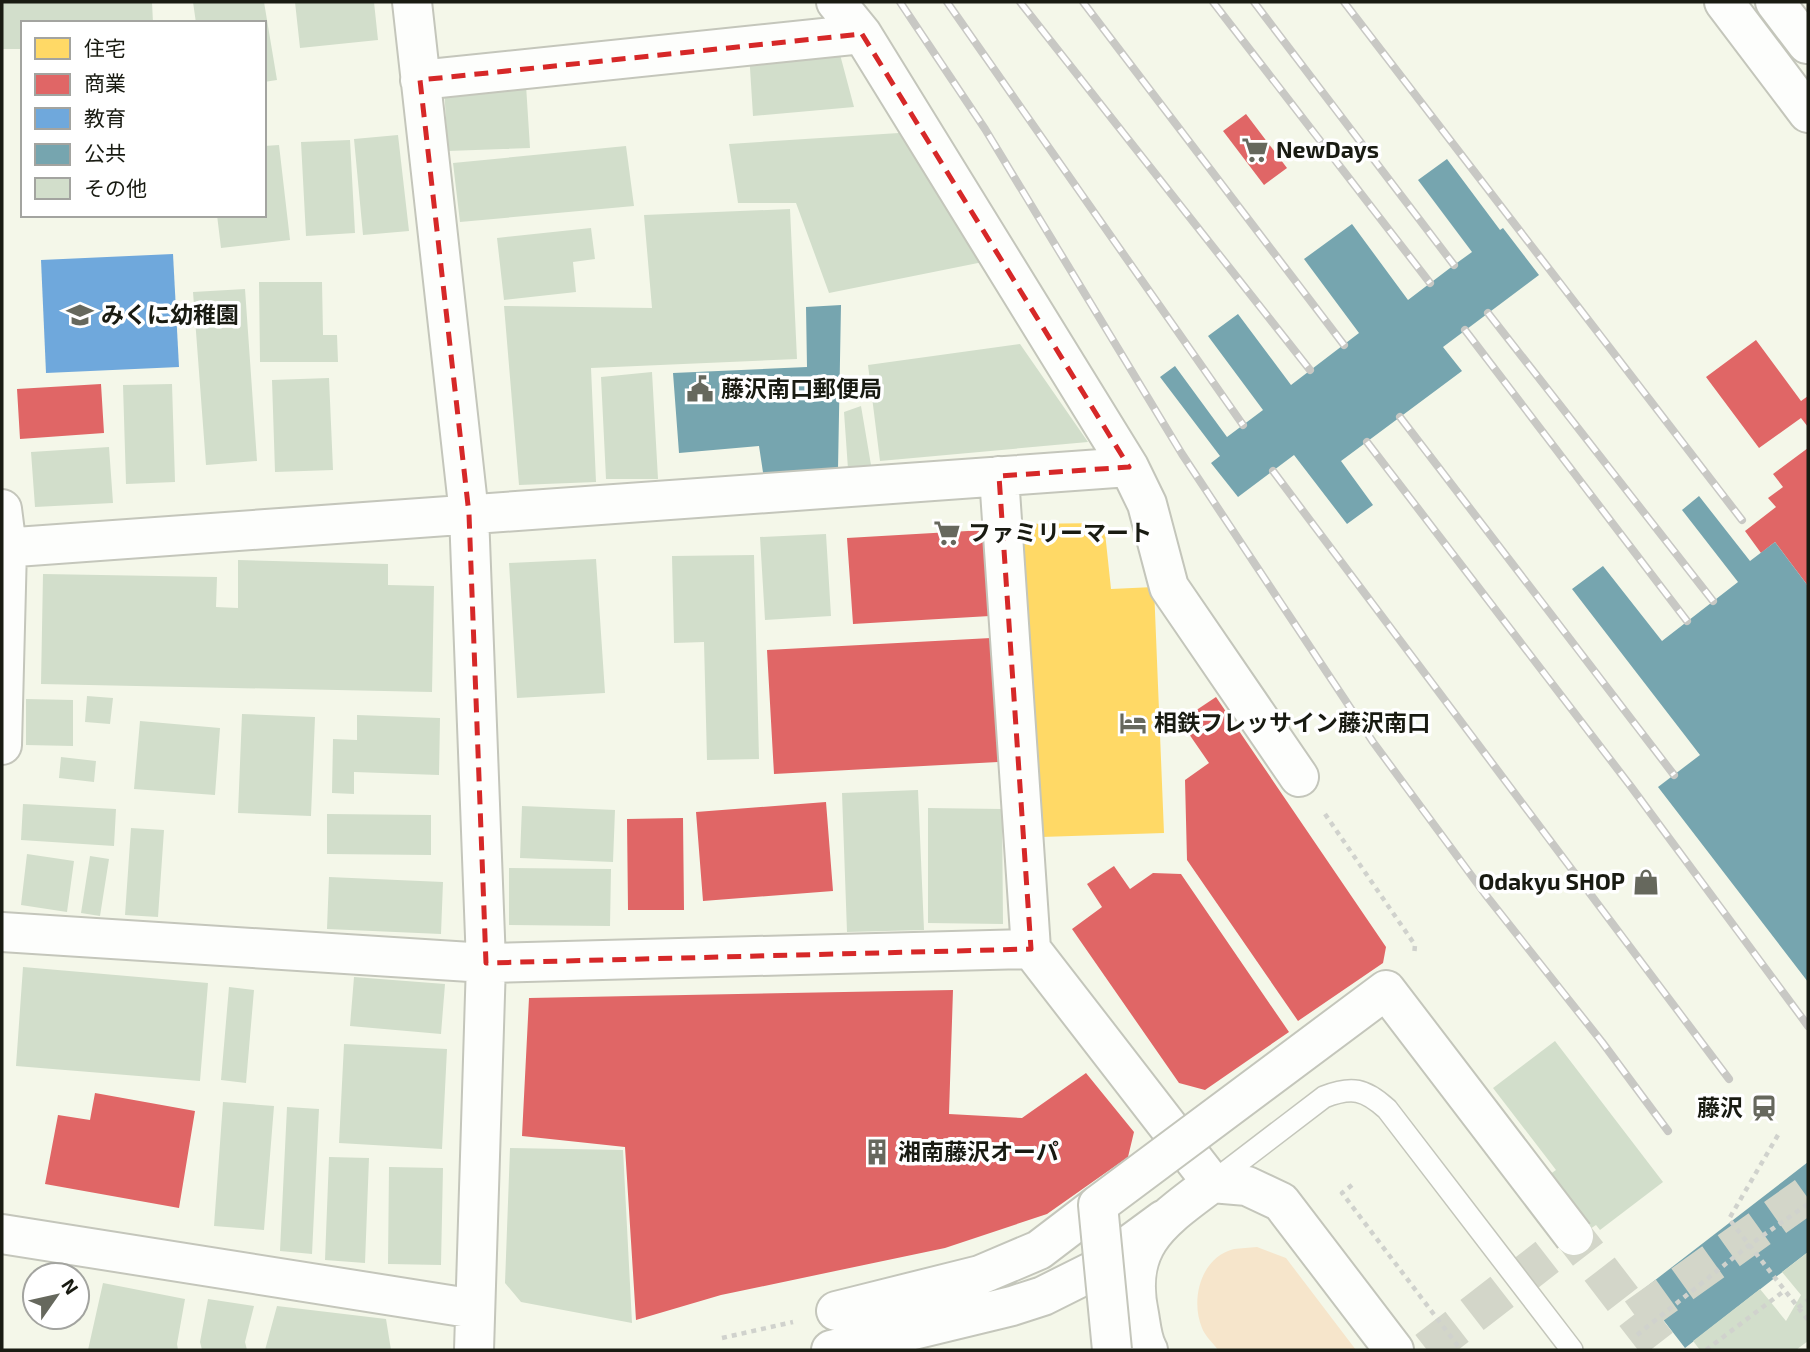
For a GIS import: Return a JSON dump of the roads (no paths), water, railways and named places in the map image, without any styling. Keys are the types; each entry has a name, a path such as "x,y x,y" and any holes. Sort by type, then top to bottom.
{"street":[{"path":"412,2 469,514 486,963 474,1350"},
{"path":"836,2 862,34 1129,467 1147,504 1169,587 1299,777"},
{"path":"1724,2 1808,113"},
{"path":"1775,2 1807,44"},
{"path":"420,80 862,34"},
{"path":"4,548 1129,467"},
{"path":"999,476 1031,949 1212,1183"},
{"path":"2,509 2,745"},
{"path":"2,932 486,963 1031,949"},
{"path":"836,1311 981,1275 1039,1250 1386,990 1574,1236"},
{"path":"831,1350 1043,1296 1095,1270 1212,1183 1247,1186 1281,1202 1394,1350"},
{"path":"1098,1205 1112,1350"},
{"path":"1148,1350 1137,1304 1136,1272 1143,1245 1163,1220"},
{"path":"2,1234 475,1309"}],"lane":[{"path":"1212,1183 1324,1097 1340,1090 1358,1090 1387,1109 1572,1350"}],"tunnel":[{"path":"1636,1317 1808,1194"},
{"path":"1427,1350 1574,1236 1662,1350"}],"railway":[{"path":"900,2 985,129 1182,454 1373,742 1485,894 1602,1042 1668,1131"},
{"path":"947,2 1243,425"},
{"path":"1020,2 1310,370"},
{"path":"1083,2 1344,345"},
{"path":"1213,2 1430,283"},
{"path":"1254,2 1454,265"},
{"path":"1344,2 1742,520"},
{"path":"1488,313 1713,601"},
{"path":"1465,330 1687,621"},
{"path":"1400,417 1674,775"},
{"path":"1367,442 1632,788 1808,1026"},
{"path":"1273,471 1729,1079"}],"place":[{"name":"NewDays","path":"1255,150"},
{"name":"みくに幼稚園","path":"80,315"},
{"name":"藤沢南口郵便局","path":"700,389"},
{"name":"ファミリーマート","path":"947,533"},
{"name":"相鉄フレッサイン藤沢南口","path":"1133,723"},
{"name":"Odakyu SHOP","path":"1646,882"},
{"name":"藤沢","path":"1764,1108"},
{"name":"湘南藤沢オーパ","path":"877,1152"}]}
